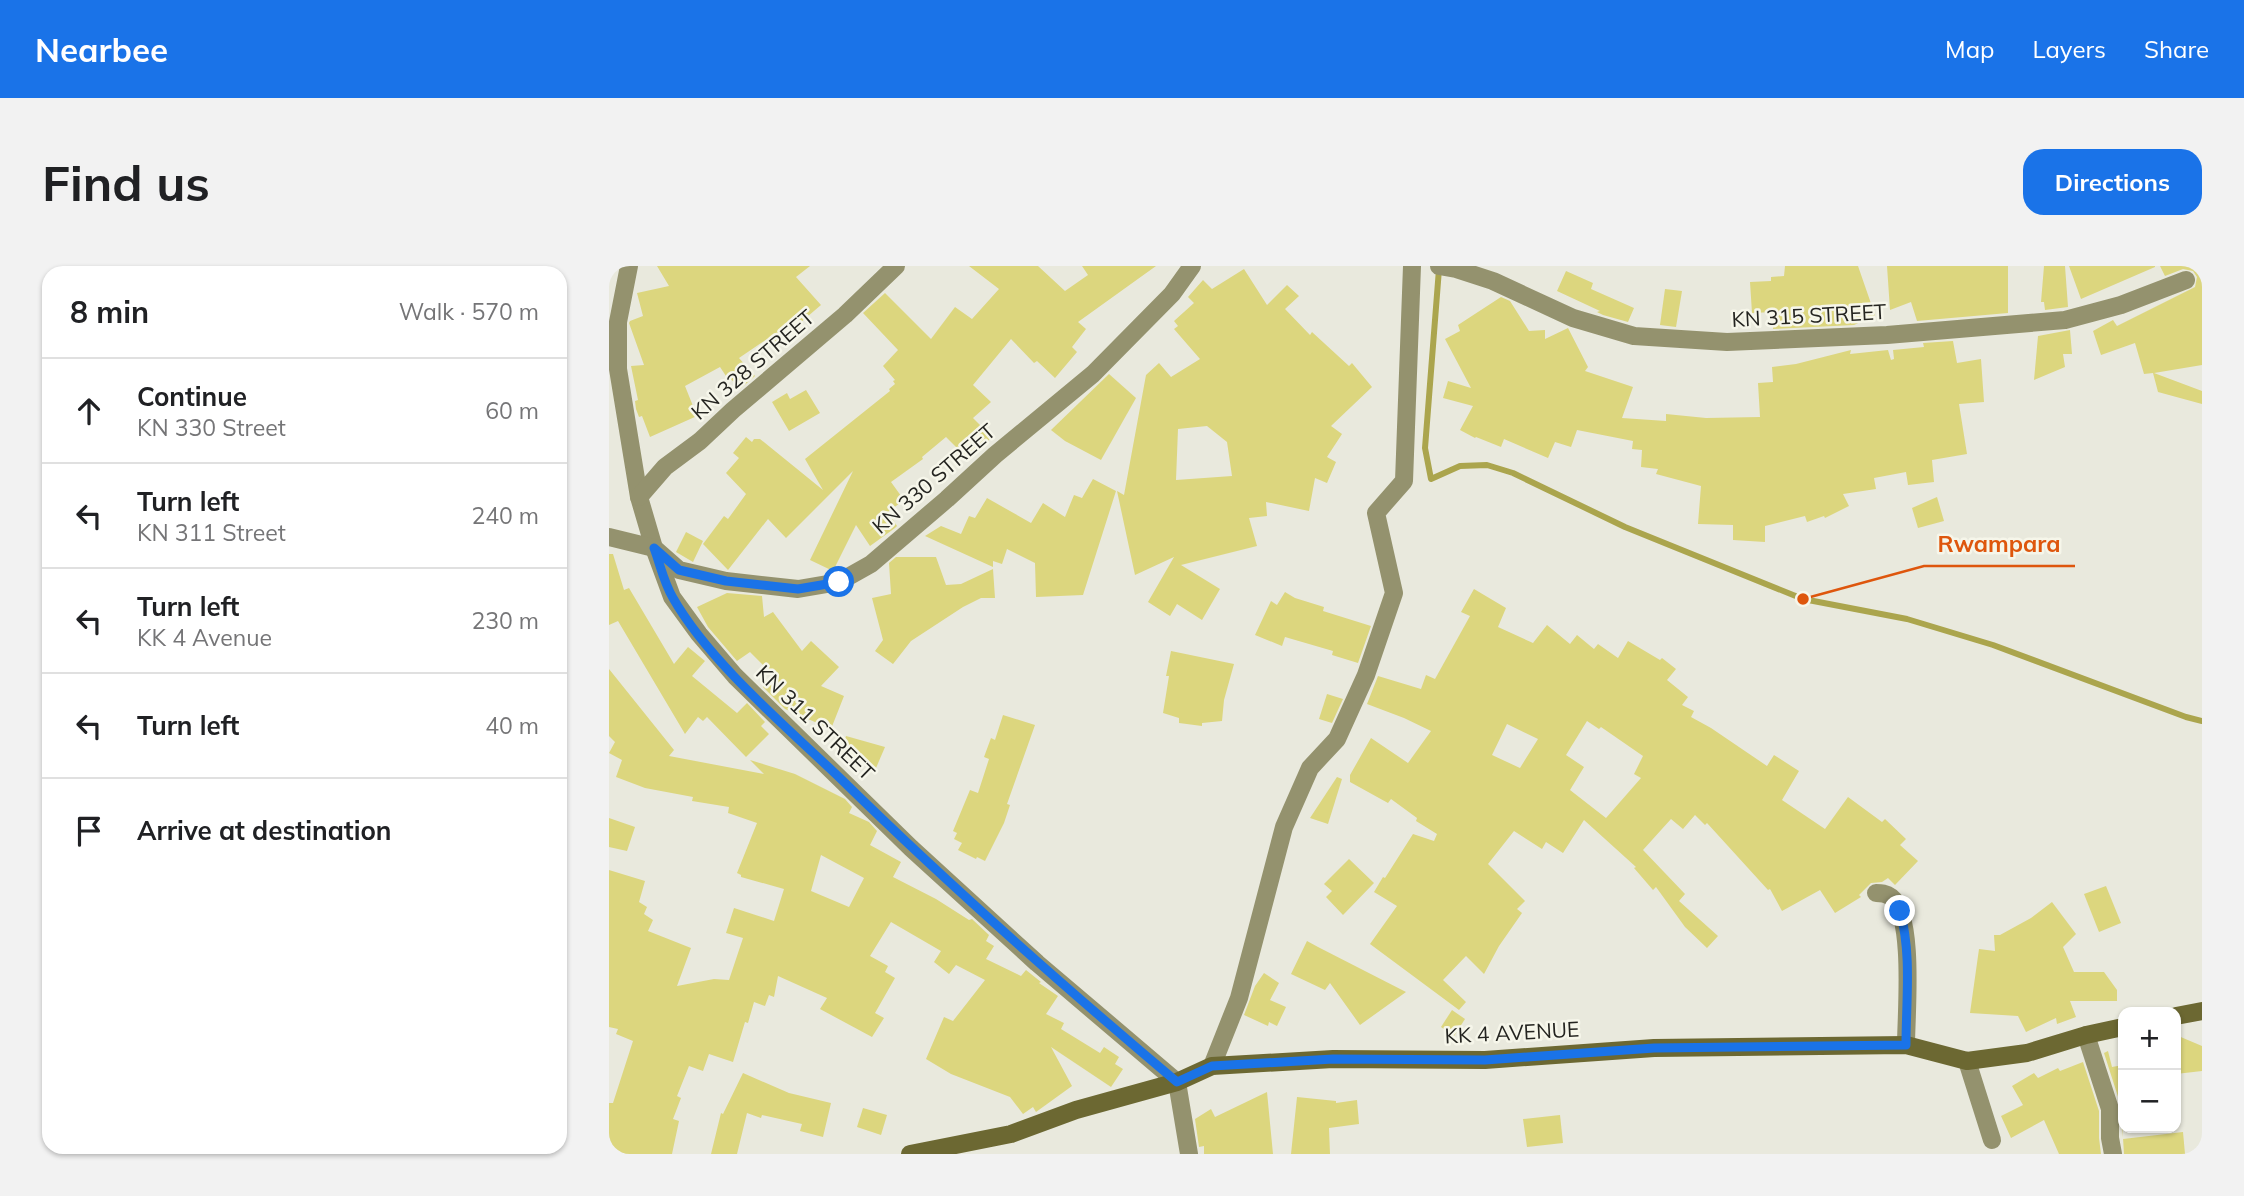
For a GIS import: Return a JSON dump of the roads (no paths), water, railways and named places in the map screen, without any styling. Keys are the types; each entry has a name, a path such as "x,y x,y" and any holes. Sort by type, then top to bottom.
{"main road":[{"path":"2181,1015 2202,1011"},
{"name":"KK 4 AVENUE","path":"910,1154 1011,1134 1076,1110 1177,1082 1212,1066 1333,1059 1485,1060 1654,1048 1906,1045 1967,1061 2027,1053 2118,1028"}],"street":[{"name":"KN 311 STREET","path":"629,266 618,322 618,369 639,496 672,597 735,676 930,866 1037,963 1177,1082"},
{"name":"KN 328 STREET","path":"639,496 665,467 700,441 845,315 895,266"},
{"name":"KN 330 STREET","path":"654,548 679,570 726,581 798,589 839,582 871,564 995,455 1093,374 1172,294 1192,266"},
{"path":"1212,1066 1239,998 1285,827 1310,768 1337,739 1366,675 1394,593 1376,513 1403,481 1412,266"},
{"name":"KN 315 STREET","path":"1439,266 1493,281 1573,318 1634,336 1727,342 1887,335 2065,320 2121,305 2186,280"},
{"path":"609,294 626,286"},
{"path":"609,537 654,548"},
{"path":"1876,893 1892,898 1900,911 1904,928 1907,956 1906,1045"},
{"path":"2086,1035 2110,1109 2113,1154"},
{"path":"1967,1061 1992,1140"},
{"path":"1177,1082 1189,1154"}],"waterway":[{"path":"1439,269 1425,448 1431,479 1460,466 1487,465 1513,473 1625,527 1803,599 1907,619 1993,645 2202,721"}],"place":[{"name":"Rwampara","path":"1803,599"}]}
